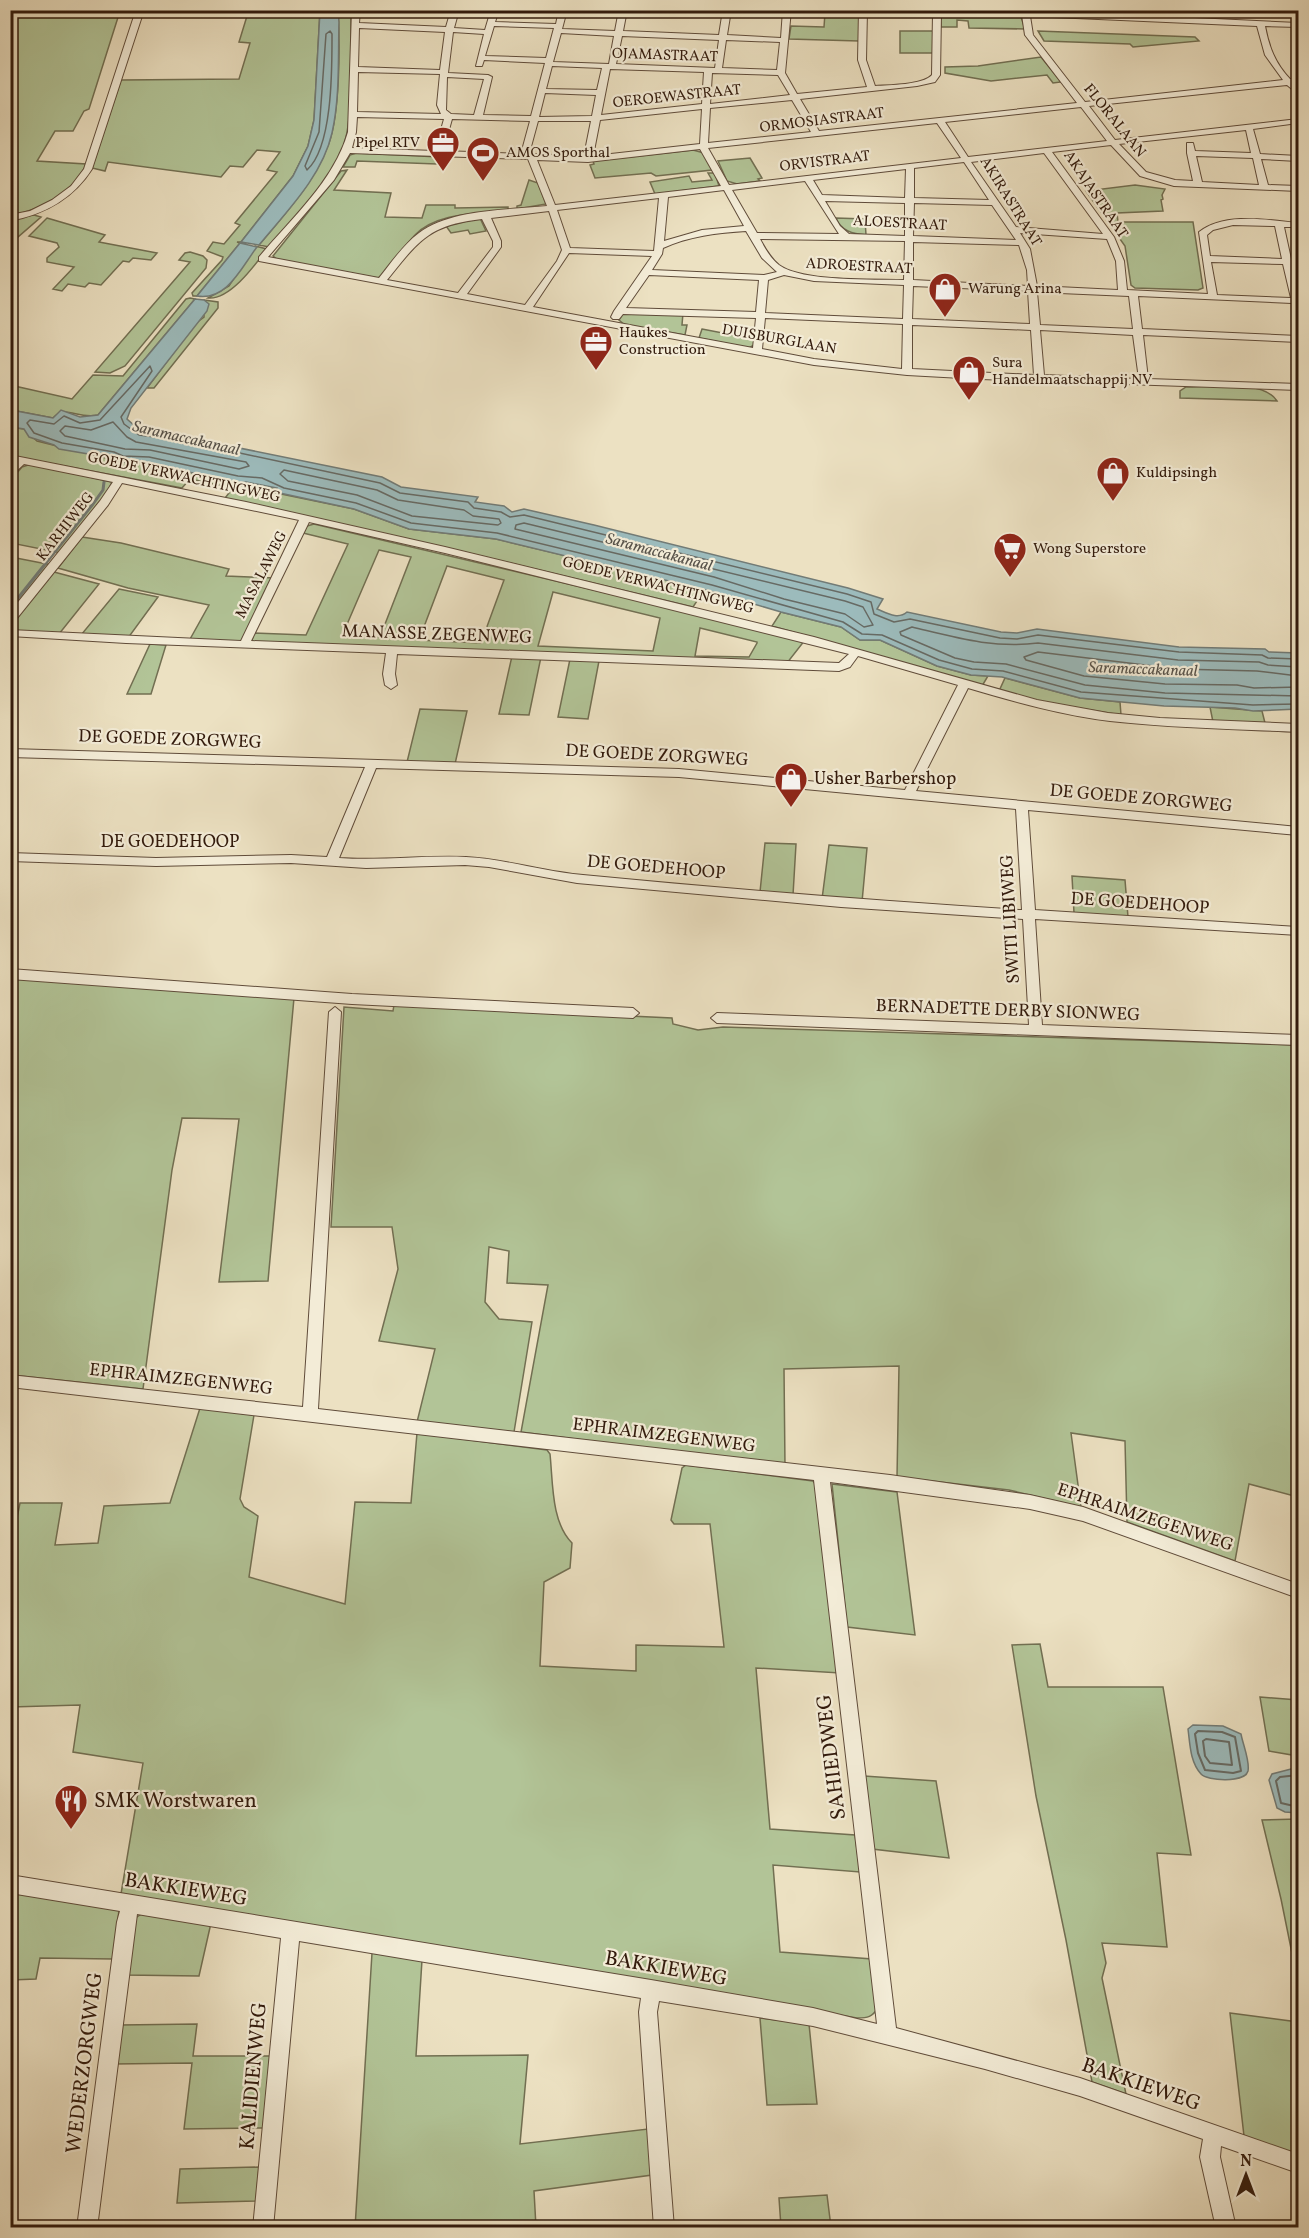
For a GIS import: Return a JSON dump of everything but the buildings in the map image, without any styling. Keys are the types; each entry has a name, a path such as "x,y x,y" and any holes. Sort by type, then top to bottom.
{"street":[{"path":"10,218 40,211 83,177 88,169 140,10"},
{"path":"347,150 352,114 356,10"},
{"path":"438,154 450,117 442,111 441,105 448,30 455,10"},
{"path":"475,75 495,10"},
{"path":"527,309 561,261 566,250 552,208 528,158 532,120 563,10"},
{"path":"588,159 623,10"},
{"path":"718,71 727,10"},
{"path":"787,10 781,73 817,135"},
{"path":"863,10 860,62 872,89"},
{"path":"917,10 1100,14 1181,21 1299,25"},
{"path":"1179,10 1181,21"},
{"name":"OEROEWASTRAAT","path":"352,114 532,120 596,119 918,84 935,78 937,11"},
{"name":"FLORALAAN","path":"1023,11 1029,35 1135,169 1143,174 1174,183 1299,189"},
{"path":"1261,24 1270,62 1299,92"},
{"path":"355,25 448,30 558,29 785,40"},
{"name":"OJAMASTRAAT","path":"481,58 609,67 781,73"},
{"path":"353,69 445,73 489,78 478,117"},
{"path":"704,148 708,71"},
{"name":"ORMOSIASTRAAT","path":"347,150 588,159 1299,81"},
{"path":"542,91 602,93"},
{"name":"AKIRASTRAAT","path":"940,121 1015,230 1030,260 1039,378"},
{"name":"ORVISTRAAT","path":"380,282 424,231 444,221 1299,121"},
{"path":"1249,127 1264,187"},
{"path":"1188,134 1198,184"},
{"name":"ADROESTRAAT","path":"704,148 768,262 782,273 808,278 1297,301"},
{"name":"DUISBURGLAAN","path":"347,150 330,178 262,259 814,362 907,372 1299,387"},
{"name":"AKAJASTRAAT","path":"1046,150 1110,237 1120,261 1128,293 1137,332 1144,382"},
{"path":"1191,153 1299,158"},
{"path":"907,372 910,166"},
{"name":"ALOESTRAAT","path":"807,178 837,227 847,237 1023,243"},
{"path":"612,325 619,311 648,272 658,250 664,194"},
{"path":"819,198 997,203"},
{"path":"460,297 497,247 497,241 485,215"},
{"path":"1213,296 1202,234 1210,227 1227,223 1299,225"},
{"path":"1279,224 1294,262 1299,311"},
{"path":"1015,230 1110,237"},
{"path":"566,250 658,250 674,239 691,234 750,232 847,237"},
{"path":"1207,259 1294,262"},
{"path":"648,272 765,278 782,273"},
{"path":"757,352 759,316 765,278"},
{"path":"619,311 1299,339"},
{"name":"GOEDE VERWACHTINGWEG","path":"10,458 305,519 635,595 856,652 1036,704 1107,717 1160,722 1299,728"},
{"path":"10,474 22,460"},
{"name":"KARHIWEG","path":"10,620 104,503 120,479"},
{"name":"MASALAWEG","path":"244,645 305,519"},
{"name":"MANASSE ZEGENWEG","path":"10,633 244,645 839,667 846,665 856,652"},
{"path":"390,685 388,674 392,650"},
{"path":"909,794 964,684"},
{"name":"DE GOEDE ZORGWEG","path":"10,753 679,773 1299,831"},
{"path":"331,863 372,764"},
{"name":"SWITI LIBIWEG","path":"1022,806 1036,1030"},
{"name":"DE GOEDEHOOP","path":"10,856 156,862 291,859 331,863 465,861 489,863 577,879 841,903 1299,931"},
{"path":"10,974 352,999 633,1013"},
{"path":"310,1414 336,1012"},
{"name":"BERNADETTE DERBY SIONWEG","path":"717,1018 1299,1040"},
{"name":"EPHRAIMZEGENWEG","path":"10,1381 821,1474 1030,1502 1083,1514 1299,1591"},
{"name":"SAHIEDWEG","path":"821,1474 887,2034"},
{"name":"BAKKIEWEG","path":"10,1884 813,2017 887,2034 1080,2087 1299,2163"},
{"name":"WEDERZORGWEG","path":"87,2228 126,1922 131,1905"},
{"name":"KALIDIENWEG","path":"263,2228 291,1929"},
{"path":"651,1989 648,2012 664,2228"},
{"path":"1213,2133 1210,2157 1226,2228"}],"green space":[{"path":"859,10 859,41 789,39 791,26 824,27 825,13 791,11"},
{"path":"10,11 120,11 89,109 84,111 73,131 55,131 37,161 86,164 85,167 79,177 54,199 10,216"},
{"path":"294,11 320,11 314,120 308,146 293,176 241,242 237,242 240,243 197,296 193,296 192,293 223,257 207,251 213,242 224,244 240,225 235,223 277,172 267,170 280,152 257,150 243,167 230,166 221,177 108,162 105,171 92,168 121,80 239,79 250,43 239,42 247,16 294,15"},
{"path":"338,11 351,11 351,99 343,148 321,186 269,247 259,245 308,184 329,143 337,97"},
{"path":"943,14 1017,16 1021,17 1025,29 969,28 968,21 957,20 957,27 941,27 940,16"},
{"path":"900,31 934,31 934,53 900,53"},
{"path":"1038,31 1195,37 1199,41 1133,47 1130,44 1044,41"},
{"path":"1041,57 1061,82 1053,83 1047,75 991,81 945,73 945,67 978,66"},
{"path":"693,150 704,153 712,170 656,176 651,173 595,178 590,165 594,164 593,161"},
{"path":"356,153 440,157 437,164 357,161 355,167 343,167 350,155"},
{"path":"750,158 762,178 758,179 760,181 737,184 727,181 718,161"},
{"path":"347,170 334,190 391,193 385,217 422,218 426,205 455,205 455,208 508,207 508,210 459,215 424,227 378,278 278,260 273,256 341,171"},
{"path":"708,173 715,173 719,186 655,194 650,182 689,176 692,182 712,180"},
{"path":"529,180 538,183 546,204 517,209 517,206 521,205"},
{"path":"1135,185 1165,189 1161,200 1163,211 1117,213 1118,222 1193,222 1203,288 1198,290 1135,288 1131,285 1125,246 1086,191"},
{"path":"34,215 41,217 11,243 11,219"},
{"path":"47,218 105,235 99,242 157,253 151,260 133,258 129,262 123,261 101,285 89,283 85,287 68,284 62,291 53,289 74,267 47,262 47,258 59,247 57,243 29,236"},
{"path":"480,218 486,231 470,234 468,230 451,233 446,226"},
{"path":"836,218 865,219 866,235 848,231"},
{"path":"255,246 267,249 249,272 233,288 216,297 208,298 229,286"},
{"path":"190,252 203,256 207,260 206,268 125,366 110,373 95,372 190,262 179,260 185,253"},
{"path":"186,299 195,299 98,415 84,416 62,412 53,418 11,410 10,385 72,399 93,375 123,376"},
{"path":"204,300 218,302 218,308 154,388 147,388 196,323 204,317"},
{"path":"683,313 682,325 687,325 685,335 625,325 619,320 623,314"},
{"path":"702,329 754,339 754,345 749,348 699,338"},
{"path":"1186,387 1249,387 1270,394 1277,401 1180,398 1180,391"},
{"path":"10,427 24,429 37,441 122,462 148,463 238,483 246,482 278,489 276,493 354,509 409,529 496,539 705,589 693,607 225,498 233,488 190,479 182,488 11,456"},
{"path":"31,464 112,482 107,493 61,553 11,543 11,480 22,467"},
{"path":"314,524 805,640 787,663 256,643 252,640 254,633 306,635 348,544 303,533 307,526","holes":["379,550 411,557 380,637 342,636","447,566 504,580 481,643 419,640","553,592 660,618 653,651 538,646","700,628 757,642 749,657 695,656"]},
{"path":"82,537 121,543 229,569 226,576 275,578 241,642 189,641 209,605 128,588 58,568"},
{"path":"11,557 52,565 11,616"},
{"path":"54,572 99,584 59,634 11,630 10,624"},
{"path":"119,589 158,597 128,638 81,635"},
{"path":"781,612 841,627 860,640 880,640 937,666 971,675 988,676 982,686 772,626"},
{"path":"150,644 166,645 151,694 127,694"},
{"path":"512,656 541,657 529,715 499,714"},
{"path":"570,659 599,661 588,719 558,717"},
{"path":"1005,678 1080,698 1120,702 1121,715 1042,702 999,691"},
{"path":"1210,707 1262,711 1265,723 1213,722"},
{"path":"420,709 467,711 455,764 407,762"},
{"path":"765,843 796,844 793,895 760,892"},
{"path":"829,845 867,848 862,902 822,899"},
{"path":"1072,876 1125,880 1128,917 1074,913"},
{"path":"10,977 294,998 268,1281 219,1282 239,1119 182,1118 172,1170 143,1389 11,1375"},
{"path":"394,1005 672,1018 673,1024 698,1030 723,1027 1298,1045 1298,1497 1249,1484 1235,1561 1127,1522 1125,1441 1071,1433 1081,1507 1009,1490 897,1477 899,1366 784,1369 785,1466 521,1432 548,1285 507,1283 509,1251 489,1247 485,1302 499,1319 532,1322 514,1432 417,1422 435,1349 379,1341 398,1269 392,1227 331,1227 344,1007 393,1011"},
{"path":"200,1408 254,1415 240,1499 244,1507 258,1516 249,1577 345,1604 355,1502 411,1503 417,1433 547,1450 550,1454 557,1513 565,1534 572,1543 570,1568 544,1582 540,1666 636,1671 636,1645 724,1647 710,1524 674,1524 671,1520 682,1468 686,1465 813,1481 816,1485 840,1673 756,1668 770,1829 855,1835 860,1872 773,1865 780,1952 872,1959 878,2008 874,2013 867,2017 857,2018 121,1894 143,1763 73,1752 80,1705 11,1707 10,1553 20,1503 62,1503 55,1545 98,1543 104,1506 170,1503"},
{"path":"832,1484 897,1492 915,1635 847,1627"},
{"path":"1040,1644 1048,1687 1163,1687 1191,1855 1157,1853 1167,1947 1102,1943 1106,1963 1102,1978 1126,2094 1092,2082 1036,1796 1012,1645"},
{"path":"1260,1697 1298,1700 1298,1756 1269,1751"},
{"path":"864,1776 936,1781 949,1858 872,1849"},
{"path":"1298,1819 1298,1983 1262,1820"},
{"path":"10,1890 119,1910 113,1959 40,1958 36,1979 11,1980"},
{"path":"143,1913 211,1923 199,1976 125,1975 134,1919"},
{"path":"372,1953 422,1960 416,2056 528,2055 520,2144 648,2129 652,2175 534,2191 536,2227 355,2228"},
{"path":"1230,2013 1298,2022 1298,2155 1244,2136"},
{"path":"760,2018 809,2024 817,2104 767,2105"},
{"path":"197,2024 193,2056 270,2056 263,2128 184,2129 192,2063 114,2064 120,2025"},
{"path":"259,2167 256,2201 177,2203 180,2169"},
{"path":"827,2195 831,2227 781,2227 779,2198"}],"water":[{"path":"320,11 338,11 339,22 336,106 327,149 312,179 259,245 241,242 293,176 308,146 314,120"},
{"path":"240,243 257,247 239,273 217,293 197,296"},
{"name":"Saramaccakanaal","path":"195,299 204,300 209,304 207,311 131,408 127,419 136,427 382,477 401,487 478,497 475,502 504,506 512,512 524,509 848,588 883,599 877,609 892,615 907,612 1001,632 1017,633 1037,629 1179,647 1265,649 1269,652 1298,653 1298,709 1253,711 1080,698 1002,677 971,675 937,666 880,640 860,640 841,627 710,591 496,539 409,529 354,509 275,492 277,488 246,482 238,483 148,463 122,462 112,458 59,449 54,445 29,437 24,429 11,427 11,410 53,418 61,410 80,417 98,415"},
{"path":"1193,1725 1223,1726 1241,1734 1248,1763 1248,1771 1245,1775 1226,1780 1201,1774 1197,1769 1190,1747 1188,1729"},
{"path":"1298,1769 1298,1813 1285,1812 1277,1808 1269,1780 1272,1774"}],"waterway":[{"path":"10,608 93,504 103,490 104,482"}],"place":[{"name":"Pipel RTV","path":"443,172"},
{"name":"AMOS Sporthal","path":"483,182"},
{"name":"Warung Arina","path":"945,318"},
{"name":"Haukes Construction","path":"596,371"},
{"name":"Sura Handelmaatschappij NV","path":"969,401"},
{"name":"Kuldipsingh","path":"1113,502"},
{"name":"Wong Superstore","path":"1010,578"},
{"name":"Usher Barbershop","path":"791,808"},
{"name":"SMK Worstwaren","path":"71,1830"}]}
